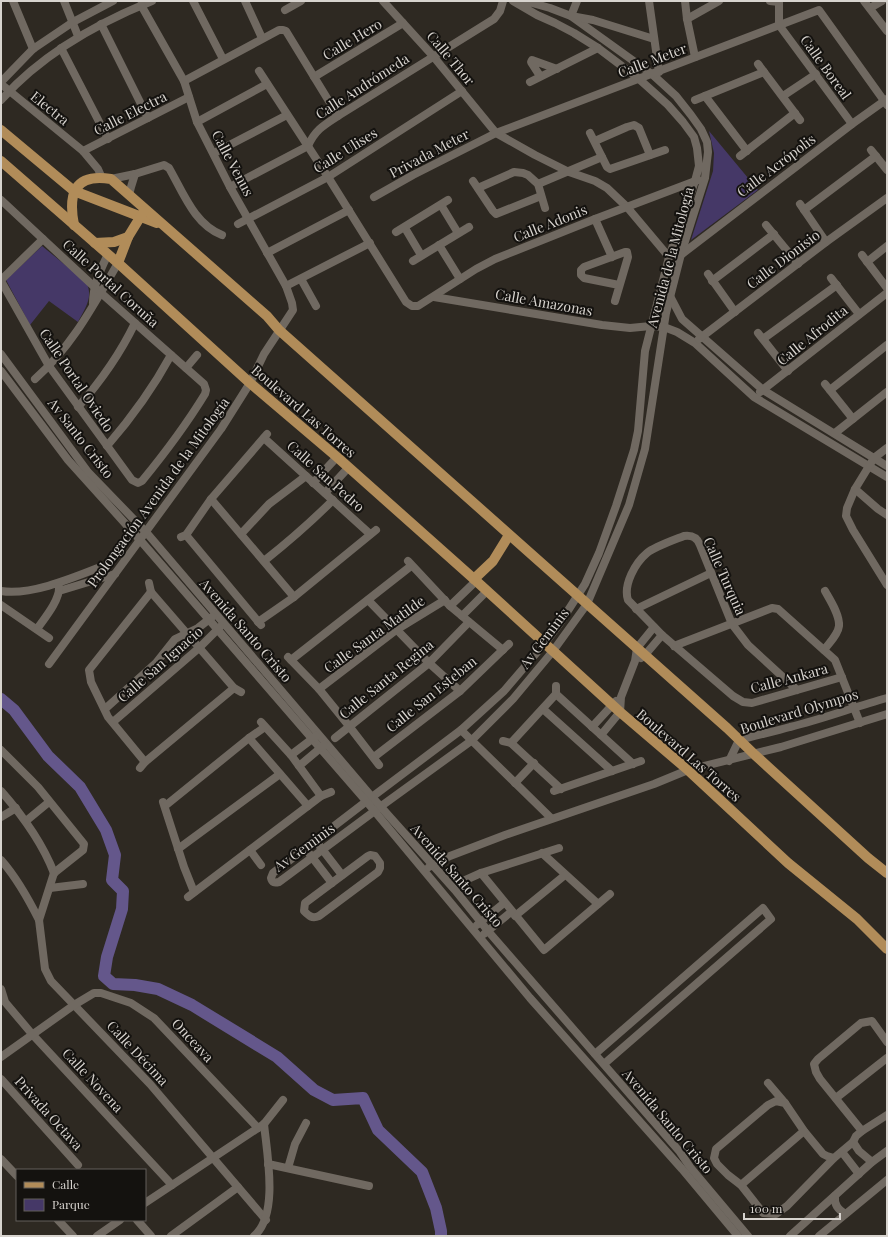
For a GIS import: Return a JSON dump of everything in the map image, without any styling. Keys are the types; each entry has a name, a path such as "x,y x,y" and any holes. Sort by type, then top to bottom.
{"main road":[{"path":"1,130 74,191 143,213 164,226 727,728 868,858 887,873"},
{"name":"Boulevard Las Torres","path":"1,161 108,254 250,383 337,457 475,580 616,709 688,770 788,863 857,919 887,949"},
{"path":"74,225 72,212 74,191 80,184 86,181 107,178 129,195 143,213"},
{"path":"118,263 128,237 143,213"},
{"path":"95,243 114,242 128,237"},
{"path":"475,580 494,562 509,535"}],"street":[{"path":"13,1 33,49"},
{"path":"64,1 78,36"},
{"path":"1,83 33,49 73,22 113,1"},
{"path":"1,100 42,60 78,36 152,1"},
{"path":"193,1 223,59"},
{"path":"245,1 262,38"},
{"name":"Calle Thor","path":"383,1 433,56 496,134"},
{"name":"Calle Andrómeda","path":"230,187 308,146 312,136 318,130 338,116 494,18 500,11 503,1"},
{"name":"Avenida de la Mitología","path":"514,1 537,16 574,33 598,48 639,79 668,105 694,137 699,166 668,257 645,352 634,450 599,553 578,596"},
{"name":"Avenida de la Mitología","path":"525,1 571,16 656,73 701,129 707,142 708,152 705,178 681,254 670,296 645,449 629,505 587,604"},
{"path":"577,1 571,16 593,20 654,39"},
{"path":"649,1 654,39 656,73"},
{"path":"685,1 695,57"},
{"path":"687,19 719,1"},
{"path":"770,1 779,1 779,26"},
{"path":"864,1 887,31"},
{"path":"870,8 882,1"},
{"path":"285,10 296,2"},
{"name":"Calle Venus","path":"141,5 184,81 197,122 230,187 286,286 293,310 279,330"},
{"name":"Calle Meter","path":"496,134 818,10 886,101"},
{"name":"Calle Hero","path":"314,77 403,23"},
{"path":"101,24 148,118"},
{"name":"Calle Boreal","path":"779,26 852,124"},
{"path":"184,81 262,38 279,30 283,30 286,31 338,116"},
{"path":"61,48 108,139"},
{"path":"530,82 598,48"},
{"path":"540,76 531,62 532,60 557,69"},
{"path":"758,64 800,120"},
{"path":"259,71 370,243 286,286"},
{"path":"695,100 764,72"},
{"path":"783,96 816,74"},
{"name":"Electra","path":"1,83 83,151 107,178"},
{"path":"197,122 267,84"},
{"name":"Calle Ulises","path":"238,224 328,177 462,91"},
{"path":"706,96 747,151"},
{"name":"Calle Electra","path":"83,151 189,97"},
{"name":"Calle Acrópolis","path":"681,254 852,124 886,101"},
{"path":"740,156 795,113"},
{"path":"214,153 287,115"},
{"path":"594,141 634,125 639,128 650,155"},
{"path":"590,133 607,167 610,169 665,150"},
{"name":"Avenida de la Mitología","path":"496,134 569,172 595,181 608,188 627,206 668,257"},
{"name":"Privada Meter","path":"374,197 440,161 496,134"},
{"path":"826,242 802,207 873,153 887,170"},
{"path":"538,184 602,157"},
{"path":"107,178 136,174 162,165 167,166 192,210 201,221 213,231 222,235"},
{"path":"541,196 496,214 475,184 514,172 528,175 538,184 541,196 544,208"},
{"path":"129,195 136,174"},
{"name":"Calle Adonis","path":"370,243 406,302 412,306 418,306 495,259 627,206 705,178"},
{"name":"Calle Dionisio","path":"695,343 826,242 887,198"},
{"name":"Calle Portal Coruña","path":"1,200 101,293 204,384 206,390 205,394 190,418 142,481"},
{"path":"396,232 405,228 444,202 458,233"},
{"path":"267,253 349,210"},
{"path":"595,219 612,257"},
{"path":"766,225 798,264"},
{"path":"413,261 469,227"},
{"path":"405,228 421,255"},
{"path":"735,312 710,278 774,234"},
{"path":"1,280 43,239"},
{"path":"439,245 460,279"},
{"path":"887,246 865,259 887,288"},
{"path":"615,301 629,255 625,252 584,267 580,273 584,278 619,285"},
{"path":"94,303 94,286 108,254"},
{"path":"35,379 49,366 77,332 118,263"},
{"path":"831,278 859,314"},
{"path":"301,279 316,306"},
{"name":"Calle Portal Oviedo","path":"1,280 49,366 132,480 138,483 142,481"},
{"path":"788,371 761,336 837,285"},
{"name":"Calle Afrodita","path":"754,397 887,293"},
{"path":"670,296 682,319 763,390 836,433 887,466"},
{"name":"Calle Amazonas","path":"434,297 602,325 630,328 652,326 664,327 677,332 695,343 754,397 887,477"},
{"path":"78,407 97,386 124,347 135,323"},
{"name":"Prolongación Avenida de la Mitología","path":"49,664 222,429 250,383 264,354 279,330"},
{"path":"853,419 828,388 885,343"},
{"name":"Av Santo Cristo","path":"1,354 88,472 146,532"},
{"path":"107,446 131,419 156,383 171,355"},
{"path":"186,368 197,355"},
{"name":"Av Santo Cristo","path":"1,371 68,460 140,540"},
{"path":"836,433 887,392"},
{"name":"Calle San Pedro","path":"266,436 306,476 373,532 260,624 184,536 211,499 266,436"},
{"path":"887,448 874,458 855,489 847,508 846,516 887,585"},
{"path":"313,483 337,457"},
{"path":"325,493 348,468"},
{"path":"241,534 269,504 284,491 306,476"},
{"path":"855,489 887,515"},
{"path":"211,499 294,597"},
{"path":"264,561 298,534 333,500"},
{"name":"Avenida Santo Cristo","path":"146,532 216,614 323,746 369,799 424,871 472,930 530,998 682,1169 738,1236"},
{"name":"Calle Turquia","path":"743,702 733,696 674,646 628,600 626,594 627,586 638,563 647,552 684,536 689,535 695,537 698,540 732,624 748,645 797,690"},
{"name":"Avenida Santo Cristo","path":"140,540 209,620 315,736"},
{"name":"Calle San Esteban","path":"374,757 460,690 506,647 465,619 410,564 368,600 289,659 319,689 379,765"},
{"path":"1,591 23,591 58,583 103,566"},
{"path":"59,591 115,574"},
{"path":"636,609 711,574"},
{"name":"Calle Santa Matilde","path":"319,689 396,630 448,603 475,580"},
{"path":"37,629 55,602 59,591 58,583"},
{"path":"150,587 188,634 237,690 143,765 112,722 91,682 90,670 150,587"},
{"path":"190,598 196,591"},
{"name":"Calle Santa Regina","path":"335,738 429,663 487,591"},
{"path":"824,650 836,634 839,626 836,614 825,591"},
{"name":"Av Geminis","path":"578,596 545,643 504,691 461,730 273,872 271,881 276,883 279,882 471,741 513,699 553,651 587,604"},
{"path":"368,600 429,663 460,690"},
{"path":"1,604 49,638"},
{"path":"674,646 772,608 778,609 835,660 860,723"},
{"name":"Calle San Ignacio","path":"105,709 156,663 175,639 182,635 188,634 216,614"},
{"name":"Calle San Ignacio","path":"112,722 199,648 224,624"},
{"path":"601,735 616,709 635,661 654,627"},
{"path":"641,652 662,635"},
{"name":"Calle Ankara","path":"743,702 752,703 842,677"},
{"path":"633,764 592,727 556,690 543,709 507,742 534,763 558,790 633,764 641,761"},
{"name":"Boulevard Olympos","path":"730,761 739,740 790,727 887,698"},
{"path":"543,709 612,771"},
{"path":"592,727 616,709"},
{"name":"Boulevard Olympos","path":"424,871 432,864 505,835 654,784 688,770 755,755 887,714"},
{"path":"321,796 291,755 263,724 249,738 164,804 191,894 321,796 331,792"},
{"path":"461,730 552,818"},
{"path":"291,755 315,736"},
{"path":"249,738 308,806"},
{"path":"299,766 323,746"},
{"path":"1,750 38,786 49,802 84,844 83,850 54,873 50,862 26,821 1,791"},
{"path":"515,783 534,763"},
{"path":"178,849 280,774"},
{"path":"26,821 49,802"},
{"path":"1,817 16,808"},
{"name":"Avenida Santo Cristo","path":"377,809 432,864 455,890 488,931 680,1152 690,1167 748,1236"},
{"path":"315,840 342,875"},
{"path":"305,848 332,883"},
{"path":"461,882 481,873 560,848"},
{"path":"250,850 261,866"},
{"path":"542,853 598,904"},
{"path":"368,856 375,856 380,863 378,872 319,916 312,918 304,911 305,903 332,883 368,856"},
{"path":"1,860 11,871 26,894 39,920"},
{"name":"Calle Décima","path":"54,873 39,920 43,961 46,974 150,1084 266,1220"},
{"path":"481,873 544,950 610,894"},
{"path":"479,938 565,875"},
{"path":"50,888 83,884"},
{"path":"472,930 504,903"},
{"path":"595,1054 763,908 772,919 604,1064"},
{"name":"Calle Novena","path":"1,989 4,1002 172,1185"},
{"name":"Onceava","path":"74,1005 94,993 101,993 131,1003 154,1018 261,1126"},
{"path":"1,1057 74,1005"},
{"path":"862,1131 816,1072 814,1064 861,1023 872,1021 887,1042"},
{"path":"836,1098 887,1058"},
{"name":"Privada Octava","path":"1,1079 78,1165"},
{"path":"768,1083 823,1154 834,1158"},
{"path":"146,1202 261,1126 283,1100"},
{"path":"785,1103 776,1101 768,1105 716,1149 714,1158 717,1164 741,1185 763,1213 776,1214 787,1206 834,1158 853,1142 856,1136 887,1115"},
{"path":"288,1168 295,1144 306,1123"},
{"path":"258,1235 266,1220 269,1196 268,1164 261,1126"},
{"path":"741,1185 804,1131"},
{"path":"853,1142 859,1151 872,1162"},
{"path":"790,1236 872,1162 887,1151"},
{"path":"842,1152 859,1174"},
{"path":"1,1159 16,1175"},
{"path":"268,1164 369,1186"},
{"path":"819,1236 887,1180"},
{"path":"171,1236 238,1187"},
{"path":"835,1196 834,1202 836,1207 845,1214"},
{"path":"59,1221 73,1236"},
{"path":"97,1236 119,1221"},
{"path":"138,1221 151,1236"}],"green space":[{"path":"709,131 758,190 691,240 713,171 714,153"},
{"path":"42,246 86,282 89,298 78,322 49,301 30,325 6,280"}],"waterway":[{"path":"1,699 14,710 48,756 80,787 106,830 115,855 112,880 123,891 122,909 107,957 104,976 113,984 135,985 158,989 192,1005 277,1057 314,1090 333,1100 363,1098 378,1130 422,1172 436,1208 441,1236"}]}
